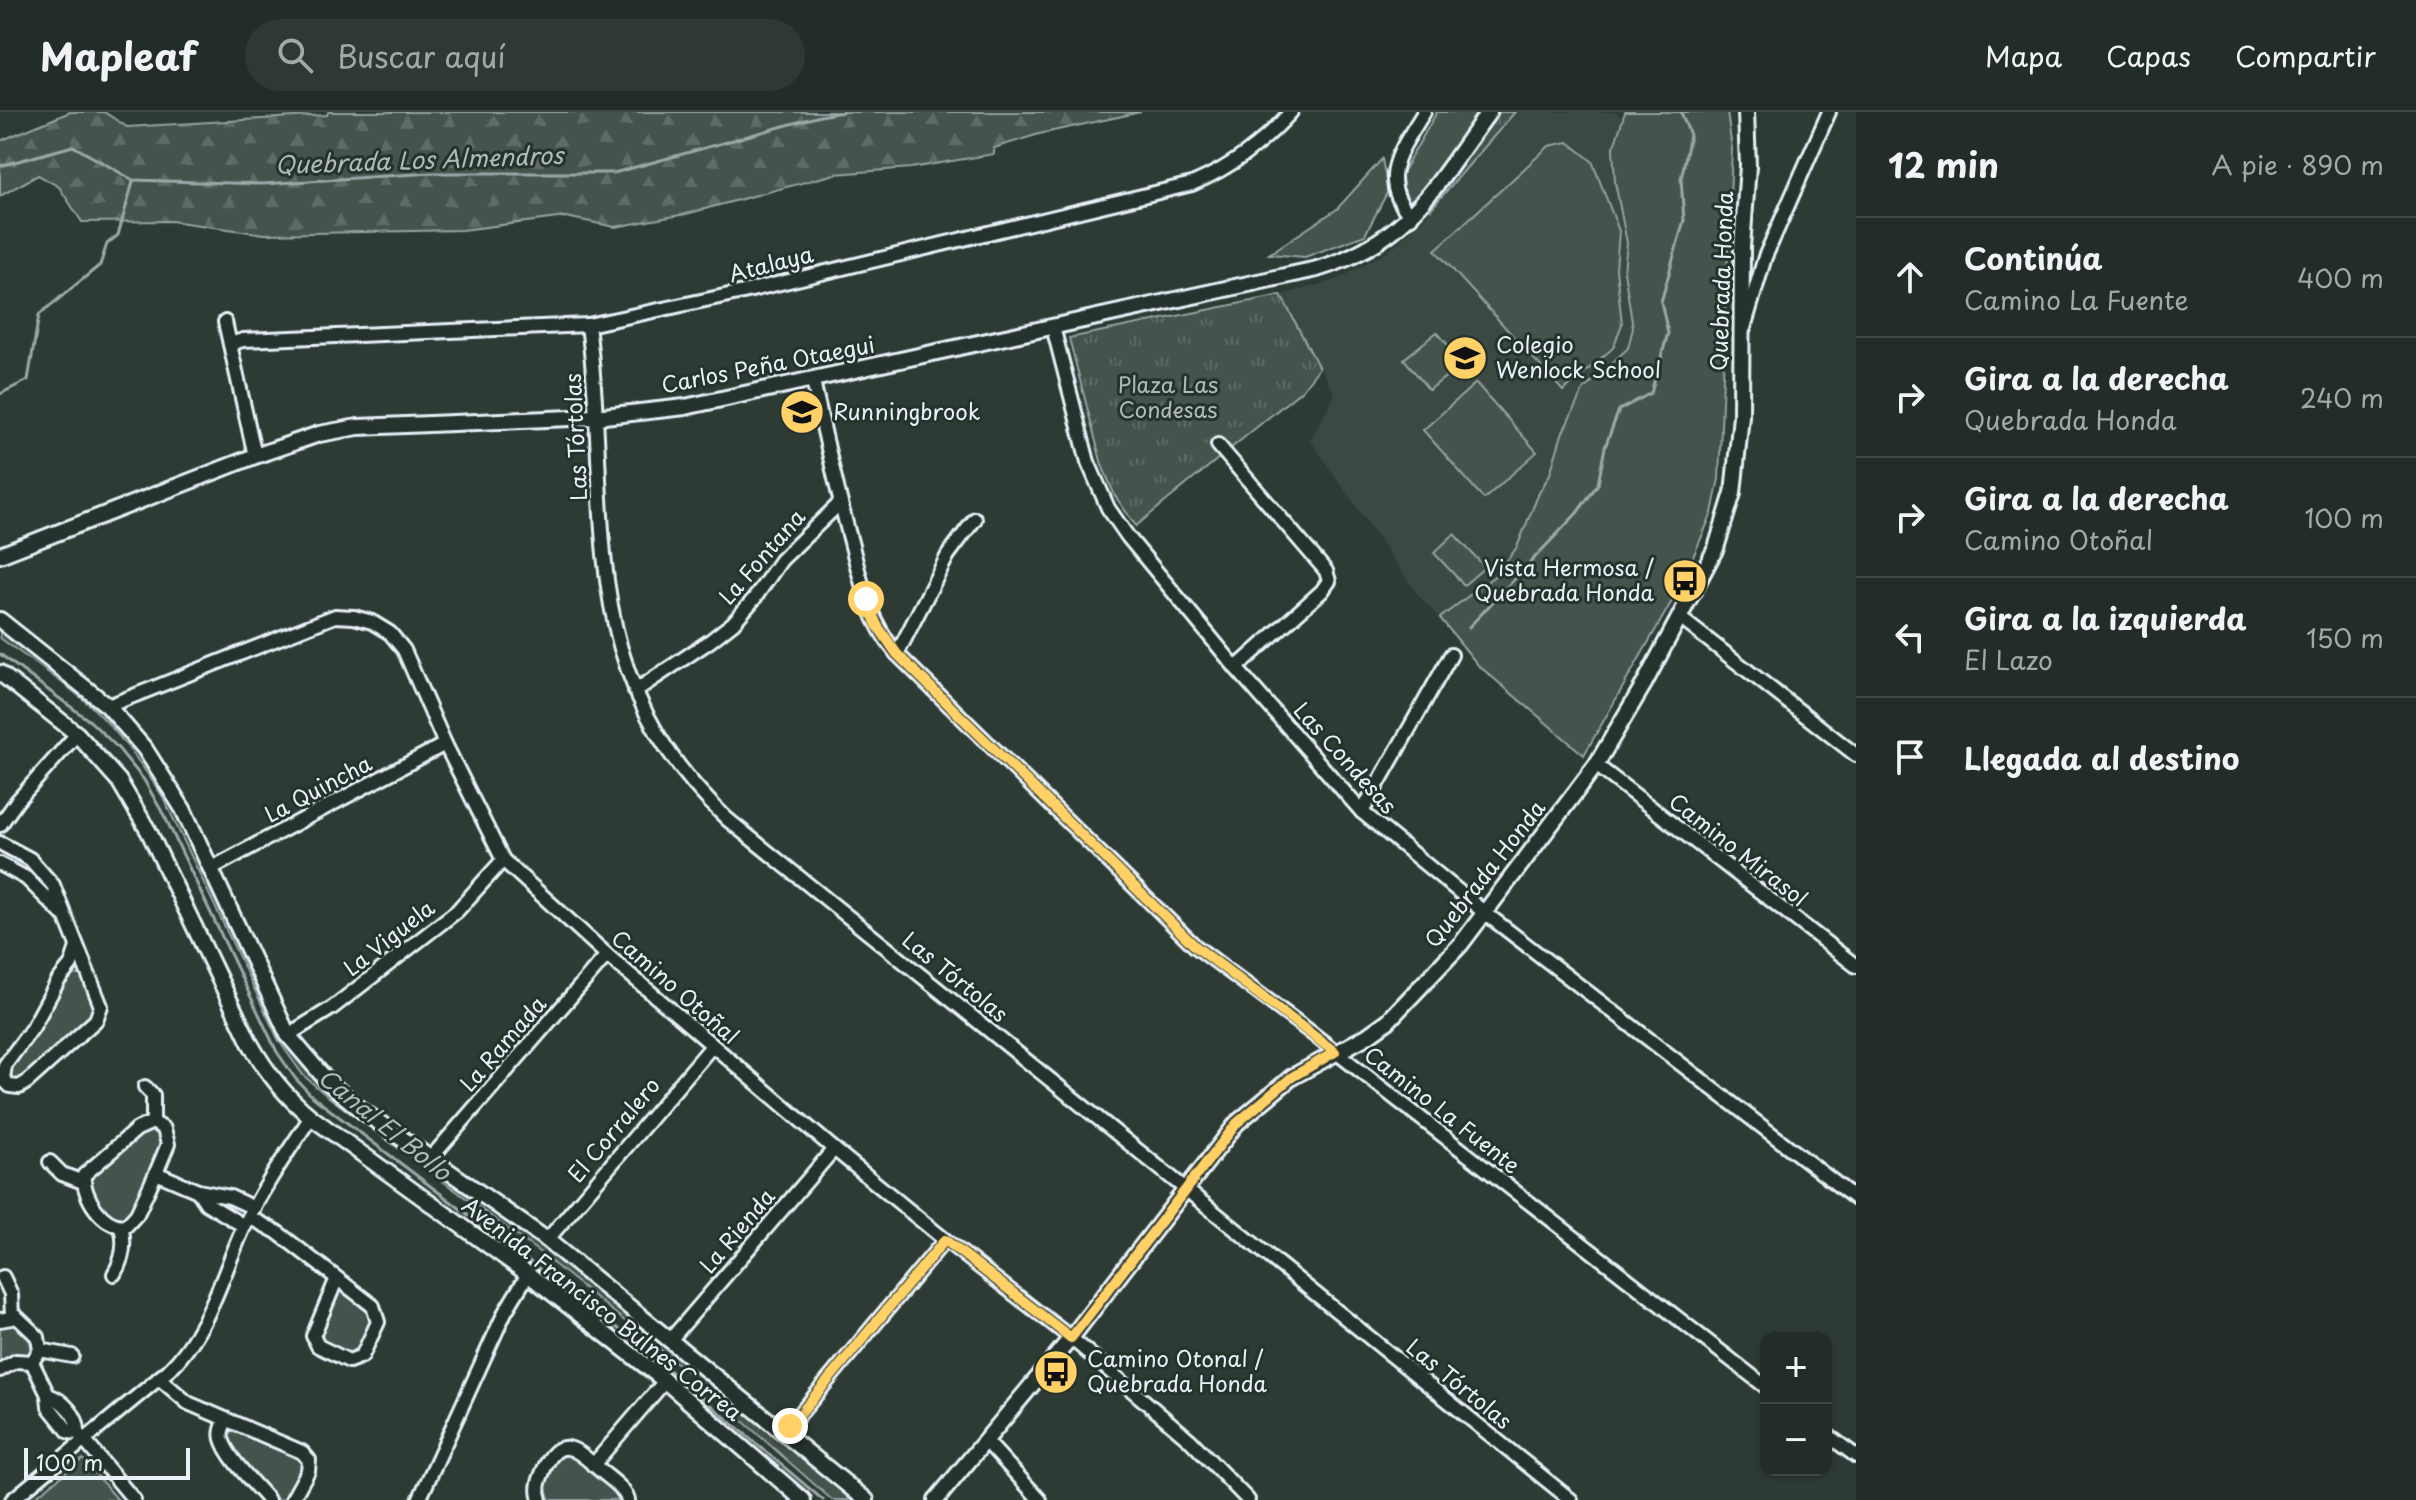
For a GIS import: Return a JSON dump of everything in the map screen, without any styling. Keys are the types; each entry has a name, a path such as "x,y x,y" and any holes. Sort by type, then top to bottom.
{"street":[{"name":"Atalaya","path":"230,344 243,340 588,325 743,292 1192,184 1249,153 1291,112"},
{"path":"1411,217 1396,195 1393,173 1398,157 1424,112"},
{"name":"Carlos Peña Otaegui","path":"0,555 319,434 358,427 595,417 685,407 1326,267 1366,250 1411,217 1429,197 1489,112"},
{"name":"Quebrada Honda","path":"936,1500 1071,1338 1237,1123 1292,1077 1367,1036 1396,1013 1461,944 1596,765 1716,548 1733,493 1741,416 1742,247 1748,166 1746,112"},
{"path":"1741,335 1765,257 1829,112"},
{"path":"225,322 255,456"},
{"name":"Las Tórtolas","path":"588,325 593,366 598,496 609,596 619,646 635,691 654,729 677,764 727,819 1571,1500"},
{"name":"Las Condesas","path":"1053,327 1084,451 1108,508 1236,668 1362,812 1485,913 1856,1199"},
{"name":"Camino La Fuente","path":"813,381 840,503 871,612 884,638 897,654 1195,946 1760,1382"},
{"path":"1218,445 1326,571 1329,581 1322,591 1236,668"},
{"name":"La Fontana","path":"635,691 733,623 781,560 840,503"},
{"path":"897,654 948,555 975,519"},
{"name":"Camino Otoñal","path":"108,706 335,616 354,617 381,627 398,641 503,860 607,955 834,1149 1071,1338 1190,1440 1248,1500"},
{"path":"1680,618 1856,755"},
{"name":"Avenida Francisco Bulnes Correa","path":"0,620 108,706 145,749 167,781 193,829 288,1035 328,1082 430,1159 547,1240 866,1500"},
{"path":"1362,812 1451,655"},
{"name":"Avenida Francisco Bulnes Correa","path":"0,673 77,734 107,765 140,814 258,1059 277,1086 311,1117 528,1274 665,1381 798,1499"},
{"path":"0,825 17,801 77,734"},
{"name":"La Quincha","path":"210,869 445,744"},
{"name":"Camino Mirasol","path":"1596,765 1856,966"},
{"path":"0,843 30,859 47,875 59,895 65,918 101,1003 97,1018 24,1084 10,1086 3,1076 5,1065 33,1027 73,961 77,947"},
{"name":"La Viguela","path":"288,1035 332,1008 457,911 503,860"},
{"path":"0,864 15,870 37,887 65,918"},
{"name":"La Ramada","path":"430,1159 607,955"},
{"path":"63,974 74,969 88,973"},
{"name":"El Corralero","path":"547,1240 712,1046"},
{"path":"145,1087 153,1095 153,1122"},
{"path":"12,1500 81,1436 159,1378 186,1352 201,1328 249,1217 311,1117"},
{"path":"153,1122 160,1124 168,1144 156,1173 137,1214 130,1223 121,1227 109,1223 94,1206 87,1197 83,1182 89,1170 137,1129 153,1122"},
{"name":"La Rienda","path":"671,1339 834,1149"},
{"path":"50,1162 62,1174 83,1182"},
{"path":"156,1173 198,1191 230,1197 249,1217"},
{"path":"198,1191 206,1203 249,1217 277,1232 337,1278 373,1306 378,1322 362,1356 349,1361 318,1346 313,1336 337,1278"},
{"path":"114,1274 123,1250 121,1227"},
{"path":"784,1433 945,1240"},
{"path":"419,1500 498,1325 528,1274"},
{"path":"3,1277 11,1294 6,1318 22,1320 40,1344 40,1350 32,1362"},
{"path":"40,1350 72,1356"},
{"path":"0,1370 16,1361 32,1362"},
{"path":"32,1362 48,1395 59,1398 78,1424 81,1436 134,1500"},
{"path":"159,1378 188,1403 302,1452 309,1460 308,1471 292,1500"},
{"path":"593,1465 665,1381"},
{"path":"226,1420 221,1430 222,1439 268,1500"},
{"path":"1832,1438 1856,1456"},
{"path":"986,1441 1040,1500"},
{"path":"540,1500 538,1485 550,1456 556,1450 572,1448 622,1489 628,1500"}],"shaded area":[{"name":"Colegio Wenlock School","path":"1515,112 1616,112 1622,118 1613,150 1615,182 1627,243 1624,271 1633,328 1628,348 1583,390 1572,410 1550,474 1517,547 1497,574 1440,618 1419,596 1310,440 1335,395 1281,295 1336,280 1387,252 1417,225"}],"green space":[{"path":"70,112 104,112 127,127 327,115 328,112 1141,112 1039,134 994,148 994,154 911,168 835,174 686,214 615,227 566,217 462,230 264,234 171,221 82,222 59,187 38,175 0,196 0,141"},
{"path":"1437,112 1478,112 1421,192 1409,201 1405,199 1401,179 1403,171"},
{"path":"1500,112 1515,112 1430,210"},
{"path":"1625,112 1727,112 1732,149 1719,479 1712,513 1680,587 1584,755 1478,665 1440,618 1497,574 1517,547 1583,390 1628,348 1633,328 1624,271 1627,243 1615,182 1613,150"},
{"path":"1568,142 1592,161 1619,231 1616,269 1622,324 1613,348 1563,391 1435,250 1549,146"},
{"path":"1382,159 1388,191 1365,235 1305,257 1269,254 1337,209"},
{"name":"Plaza Las Condesas","path":"1281,295 1319,368 1302,390 1136,526 1115,496 1102,465 1069,338"},
{"path":"1437,332 1463,363 1429,390 1404,359"},
{"path":"1476,383 1537,452 1484,499 1423,430"},
{"path":"1454,534 1485,567 1464,585 1434,553"},
{"path":"0,627 82,686 160,773 283,1038 327,1083 546,1242 860,1500 832,1500 683,1368 539,1252 303,1075 279,1041 155,785 104,719 72,690 0,638"},
{"path":"75,974 83,976 89,986 93,1006 90,1018 21,1082 14,1082 9,1077 10,1065 63,982"},
{"path":"156,1126 162,1139 152,1173 125,1223 109,1222 86,1191 87,1175 146,1127"},
{"path":"336,1283 374,1317 356,1352 343,1358 315,1339"},
{"path":"14,1321 30,1337 36,1349 30,1356 12,1356 0,1364 0,1326"},
{"path":"227,1425 304,1454 307,1471 291,1500 270,1499 248,1474 230,1446"},
{"path":"567,1454 573,1455 613,1490 619,1500 550,1500 546,1487 548,1473 555,1462"},
{"path":"83,1459 118,1500 31,1500"}],"waterway":[{"name":"Quebrada Los Almendros","path":"0,166 73,146 133,180 263,184 431,173 614,173 843,112"},
{"path":"1469,627 1577,513 1598,484 1605,447 1619,410 1651,393 1668,333 1661,302 1684,220 1681,179 1690,135 1681,112"},
{"path":"0,394 28,380 39,315 100,265 107,244 118,235 133,182"},
{"name":"Canal El Bollo","path":"0,654 91,722 144,780 166,819 277,1052 313,1097 636,1342 823,1500"}],"place":[{"name":"Colegio Wenlock School","path":"1465,358"},
{"name":"Runningbrook","path":"802,412"},
{"name":"Vista Hermosa / Quebrada Honda","path":"1685,581"},
{"name":"Camino Otonal / Quebrada Honda","path":"1056,1372"}],"route":[{"path":"790,1426 945,1240 1071,1338 1237,1123 1292,1077 1335,1052 1195,946 897,654 884,638 866,599"}]}
